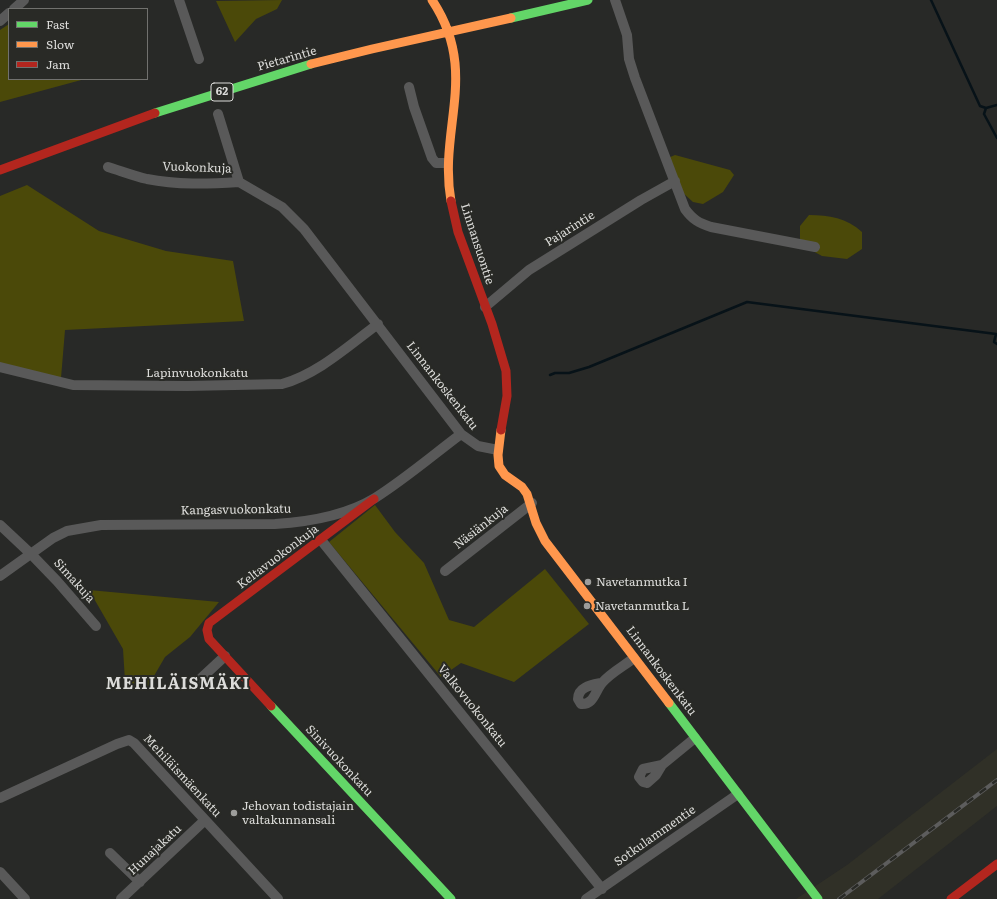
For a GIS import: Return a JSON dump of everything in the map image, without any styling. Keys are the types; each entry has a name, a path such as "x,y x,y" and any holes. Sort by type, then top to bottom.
{"street":[{"path":"15,8 24,0"},
{"path":"179,0 199,59"},
{"name":"Linnansuontie","path":"432,0 449,31 453,44 456,64 457,88 448,163 448,182 454,217 503,360 507,381 506,403 498,450"},
{"name":"Pietarintie","path":"0,170 133,121 251,82 358,52 588,0"},
{"path":"615,0 627,35 631,67 686,209 691,218 697,223 731,232 816,246"},
{"path":"0,21 8,14"},
{"path":"409,88 432,158 436,163 448,163"},
{"path":"218,114 239,182"},
{"name":"Vuokonkuja","path":"108,167 146,178 177,183 210,184 239,182"},
{"name":"Pajarintie","path":"485,307 529,270 641,200 675,181"},
{"name":"Linnankoskenkatu","path":"239,182 266,197 293,217 319,247 461,434 478,446 498,450 498,462 501,470 507,478 525,490 532,503 534,518 545,541 818,899"},
{"name":"Lapinvuokonkatu","path":"0,367 73,385 179,386 282,384 308,374 378,324"},
{"name":"Kangasvuokonkatu","path":"0,576 53,538 67,531 94,526 301,522 342,511 374,498 396,484 461,434"},
{"name":"Keltavuokonkuja","path":"209,639 207,626 210,621 321,540 374,498"},
{"name":"Näsiänkuja","path":"445,571 532,503"},
{"path":"0,525 31,554"},
{"name":"Valkovuokonkatu","path":"321,540 602,889"},
{"name":"Simakuja","path":"31,554 96,626"},
{"name":"Sinivuokonkatu","path":"209,639 451,899"},
{"path":"197,682 225,656"},
{"path":"601,683 634,658"},
{"path":"662,765 695,738"},
{"name":"Mehiläismäenkatu","path":"0,798 117,744 129,740 134,743 278,899"},
{"name":"Sotkulammentie","path":"586,899 738,794"},
{"name":"Hunajakatu","path":"121,899 205,820"},
{"path":"110,853 140,882"},
{"path":"951,899 997,864"},
{"path":"0,872 25,899"}],"shaded area":[{"path":"282,0 277,9 256,19 235,42 216,1"},
{"path":"8,25 8,80 81,80 0,102 0,30"},
{"path":"675,155 730,170 734,175 723,192 703,204 693,202 682,192 668,158"},
{"path":"27,185 99,231 166,251 233,261 244,321 65,330 61,378 0,366 0,196"},
{"path":"809,215 837,218 850,223 862,232 862,249 847,259 822,256 800,244 800,226"},
{"path":"375,505 395,532 424,563 449,620 474,627 545,569 589,624 514,682 461,663 441,677 329,542"},
{"path":"89,590 219,602 190,637 165,657 147,688 125,681 123,649"},
{"path":"997,749 997,806 878,899 796,899 847,865"}],"waterway":[{"path":"931,0 980,106 986,108 997,105"},
{"path":"986,108 984,114 997,138"},
{"path":"550,375 555,373 569,373 589,367 747,302 996,334 994,342 997,344"}],"railway":[{"path":"839,899 997,780"}],"traffic: fast":[{"path":"511,18 588,0"},
{"path":"155,113 311,64"},
{"path":"669,703 818,899"},
{"path":"271,706 451,899"}],"traffic: slow":[{"path":"432,0 446,26 453,52 456,76 455,100 449,149 448,174 451,201"},
{"path":"311,64 511,18"},
{"path":"501,430 498,455 499,466 505,475 522,487 527,494 536,523 545,541 669,703"}],"traffic: jam":[{"path":"0,170 155,113"},
{"path":"451,201 458,232 492,324 506,371 507,396 501,430"},
{"path":"271,706 209,639 207,630 209,623 374,499"},
{"path":"951,899 997,864"}],"place":[{"name":"Navetanmutka I","path":"588,582"},
{"name":"Navetanmutka L","path":"587,606"},
{"name":"Jehovan todistajain valtakunnansali","path":"234,813"}],"district":[{"name":"MEHILÄISMÄKI","path":"178,684"}]}
